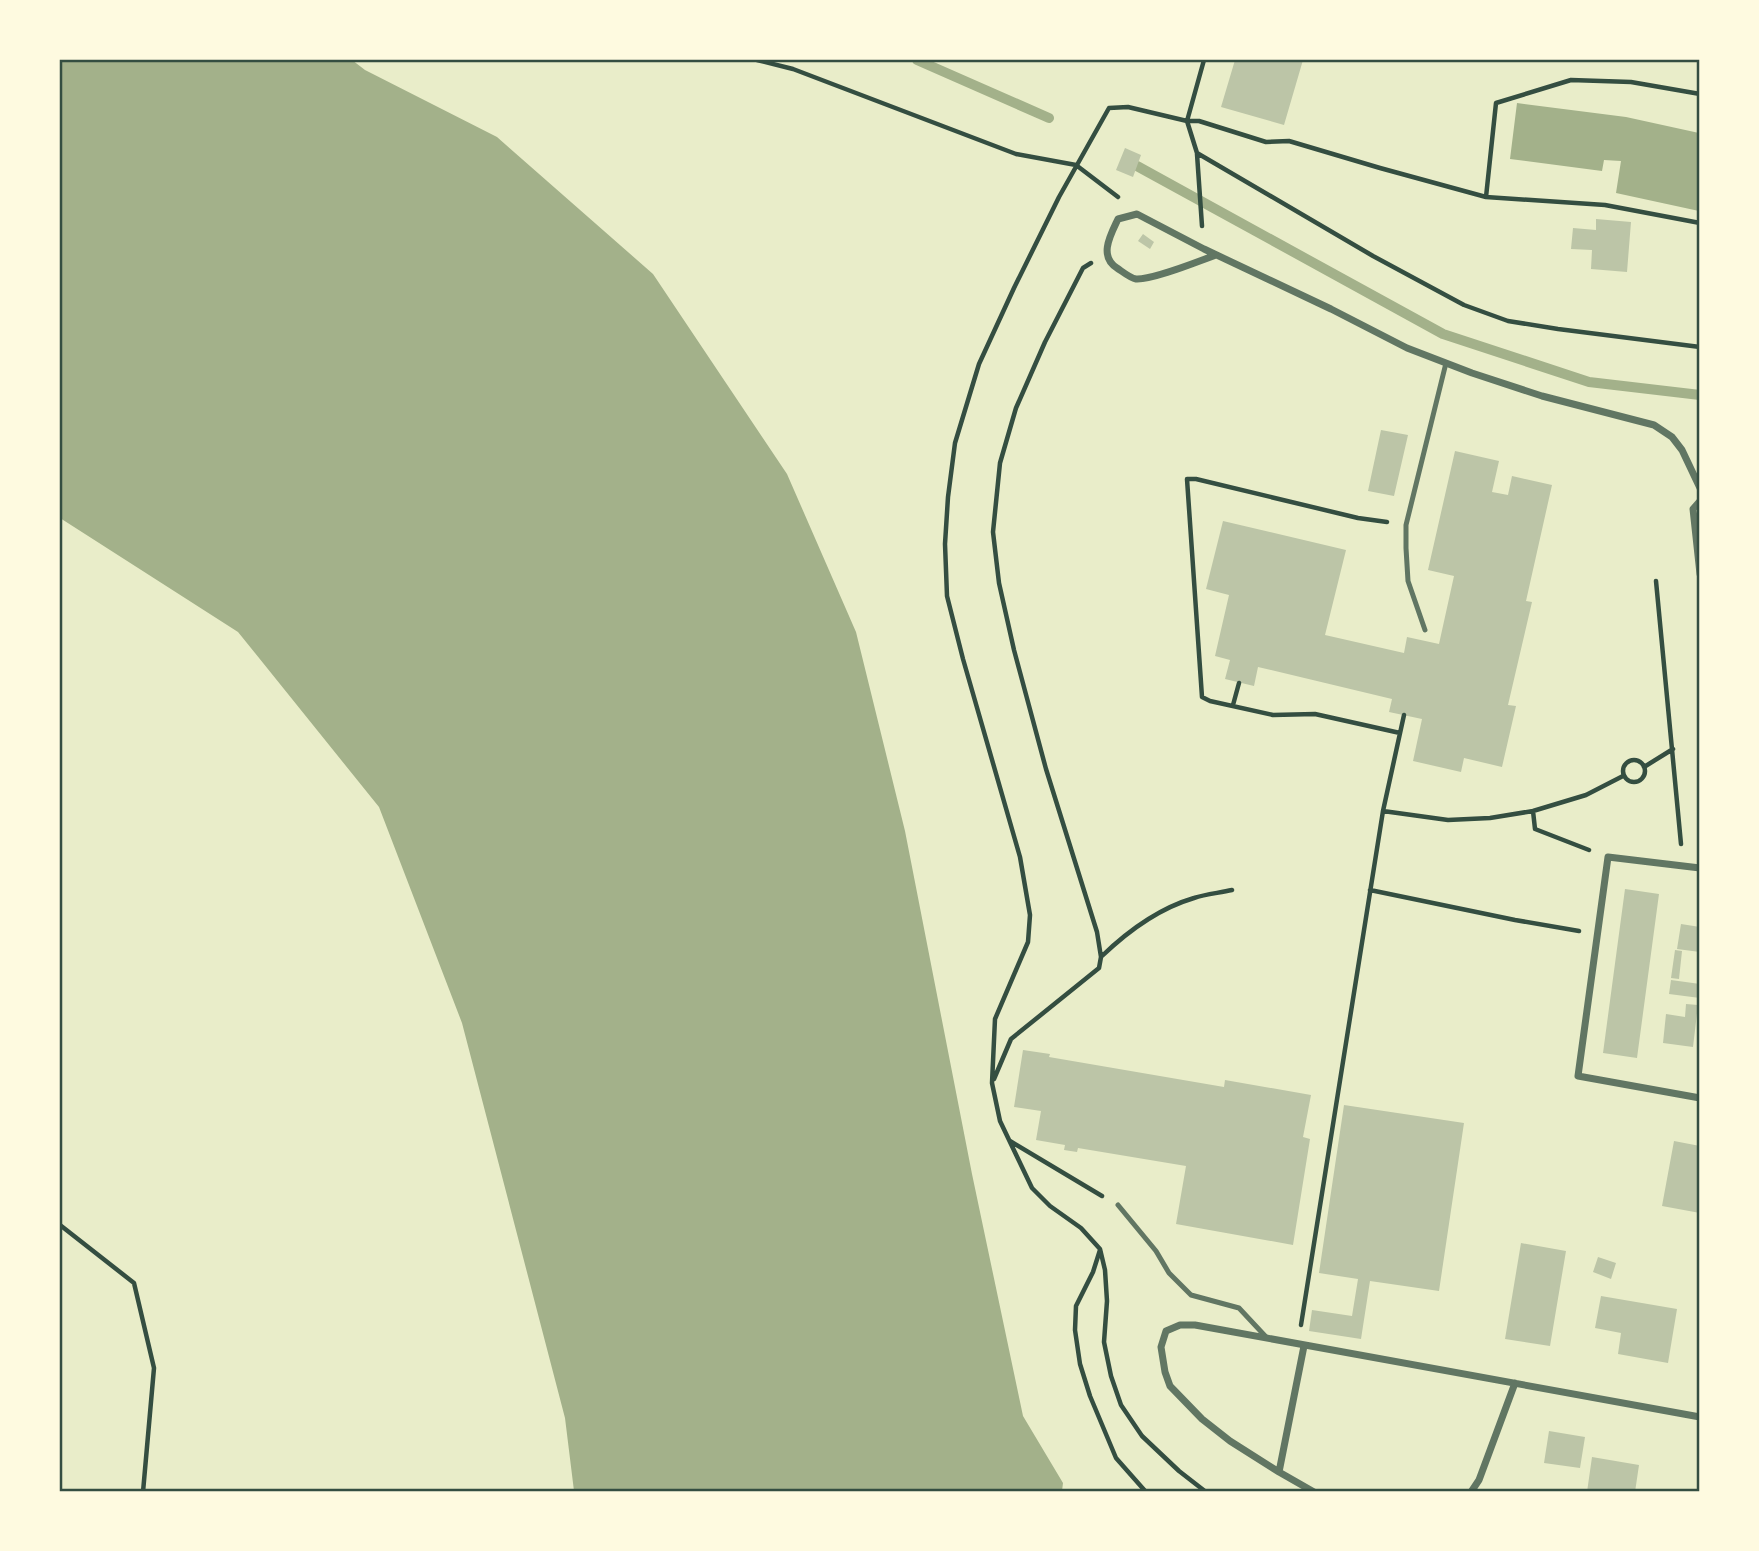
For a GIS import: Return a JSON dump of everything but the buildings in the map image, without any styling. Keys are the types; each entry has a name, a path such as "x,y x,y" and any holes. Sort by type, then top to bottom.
{"street":[{"path":"1216,255 1153,277 1134,279 1112,265 1106,253 1118,219 1137,214 1407,348 1542,396 1654,425 1672,437 1682,450 1699,488"},
{"path":"1699,501 1693,509 1699,574"},
{"path":"1699,868 1608,857 1578,1076 1699,1097"},
{"path":"1314,1492 1230,1441 1202,1419 1170,1386 1161,1347 1167,1331 1180,1325 1195,1325 1699,1418"},
{"path":"1279,1472 1301,1345"},
{"path":"1471,1492 1479,1480 1515,1383"}],"lane":[{"path":"1424,630 1408,581 1406,525 1446,363"},
{"path":"1118,1205 1156,1251 1169,1273 1191,1295 1239,1308 1267,1338"}],"path":[{"path":"757,60 818,79 1016,154 1076,165 1137,214"},
{"path":"1201,212 1197,153 1187,121 1204,60"},
{"path":"1486,197 1496,103 1571,80 1631,82 1699,94"},
{"path":"1206,1492 1142,1436 1121,1405 1104,1342 1107,1301 1105,1270 1100,1249 1081,1228 1050,1206 1032,1188 1000,1121 992,1083 995,1019 1028,942 1030,915 1020,857 947,596 945,544 955,443 979,364 1019,276 1076,165 1109,108 1128,107 1187,121 1199,121 1266,142 1289,141 1486,197 1605,205 1699,223"},
{"path":"1197,153 1373,256 1465,305 1508,321 1558,330 1699,346"},
{"path":"992,1083 1011,1039 1099,968 1101,957 1097,932 1046,769 1014,650 999,583 993,531 1000,463 1016,408 1045,342 1083,268 1106,253"},
{"path":"1400,733 1315,714 1273,715 1202,697 1187,480 1196,479 1358,518 1406,525"},
{"path":"1656,581 1683,866"},
{"path":"1233,705 1239,683"},
{"path":"1301,1345 1370,890 1383,811 1404,715"},
{"path":"1644,767 1673,749"},
{"path":"1632,760 1639,761 1644,767 1645,776 1639,782 1630,782 1623,776 1622,769 1632,760"},
{"path":"1383,811 1448,820 1490,818 1532,811 1587,795 1623,776"},
{"path":"1532,811 1535,829 1608,857"},
{"path":"1101,957 1115,943 1162,911 1195,898 1232,890"},
{"path":"1370,890 1597,934"},
{"path":"1009,1141 1118,1205"},
{"path":"60,1224 134,1283 154,1368 143,1492"},
{"path":"1100,1249 1093,1272 1076,1306 1075,1330 1080,1364 1090,1396 1116,1458 1146,1492"}],"shaded area":[{"path":"60,60 352,60 365,70 497,137 653,274 787,474 856,632 905,831 972,1174 1023,1416 1063,1483 1062,1491 574,1491 565,1418 462,1023 379,807 238,632 60,518"},
{"path":"1517,103 1626,117 1699,133 1699,211 1616,193 1621,161 1604,160 1602,171 1510,159"}],"waterway":[{"path":"917,60 1049,118"},
{"path":"1137,166 1443,334 1589,382 1700,395"}]}
